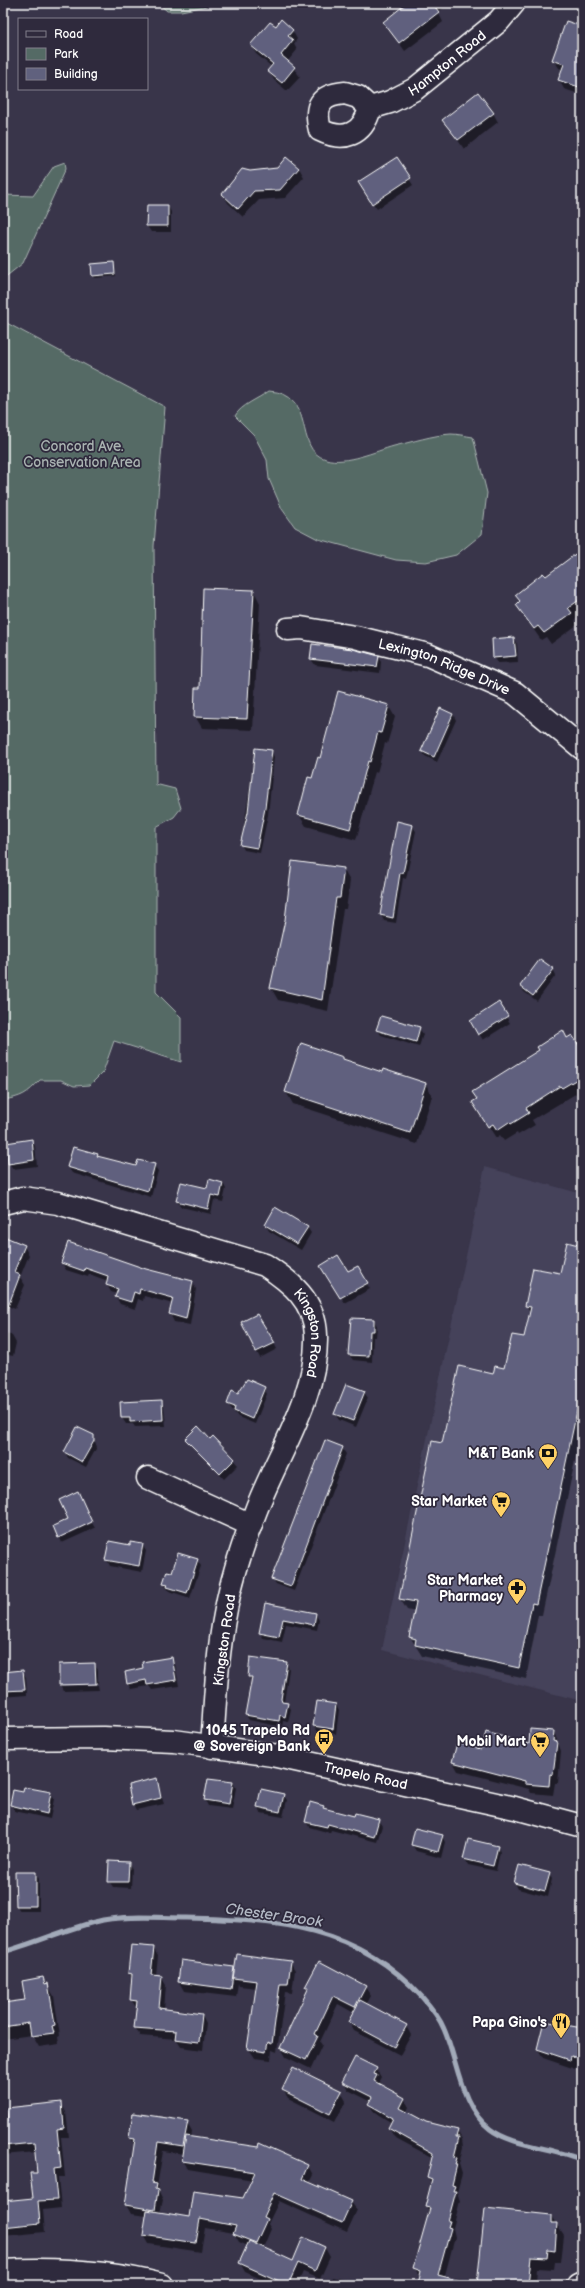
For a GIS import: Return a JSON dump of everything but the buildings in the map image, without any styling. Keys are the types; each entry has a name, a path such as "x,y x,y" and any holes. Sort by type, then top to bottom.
{"street":[{"name":"Hampton Road","path":"370,108 390,102 416,89 499,21 514,3"},
{"name":"Lexington Ridge Drive","path":"288,629 301,628 355,637 428,655 515,693 582,748"},
{"name":"Kingston Road","path":"3,1203 23,1198 58,1203 265,1265 290,1281 313,1313 316,1334 314,1365 302,1404 251,1525 226,1608 218,1658 212,1747"},
{"path":"148,1478 251,1525"},
{"name":"Trapelo Road","path":"3,1739 104,1738 174,1741 272,1755 515,1808 582,1826"},
{"path":"3,2271 72,2271 135,2278 162,2285"},
{"path":"578,2285 582,2283"}],"shaded area":[{"path":"485,1167 582,1194 582,1701 382,1650"}],"green space":[{"path":"158,3 222,3 181,11 167,11"},
{"path":"65,162 66,168 23,263 3,279 3,195 33,196 54,166"},
{"name":"Concord Ave. Conservation Area","path":"3,321 165,407 154,546 156,786 159,785 175,789 181,808 174,817 156,827 156,992 181,1017 181,1062 114,1041 103,1072 90,1085 74,1086 61,1080 40,1080 24,1094 15,1098 3,1100"},
{"path":"269,391 284,394 294,402 300,411 310,445 316,454 326,459 351,459 430,437 454,434 473,437 487,493 482,534 456,555 426,562 396,560 318,539 295,527 282,509 269,479 267,460 254,435 235,416 245,405"}],"waterway":[{"name":"Chester Brook","path":"3,1952 91,1923 113,1918 134,1917 252,1921 314,1931 343,1941 370,1955 397,1973 428,2004 444,2029 466,2096 472,2108 490,2129 499,2135 510,2139 559,2152 582,2160"}],"place":[{"name":"M&T Bank","path":"548,1470"},
{"name":"Star Market","path":"501,1518"},
{"name":"Star Market Pharmacy","path":"517,1605"},
{"name":"1045 Trapelo Rd @ Sovereign Bank","path":"324,1755"},
{"name":"Mobil Mart","path":"540,1758"},
{"name":"Papa Gino's","path":"561,2039"}]}
